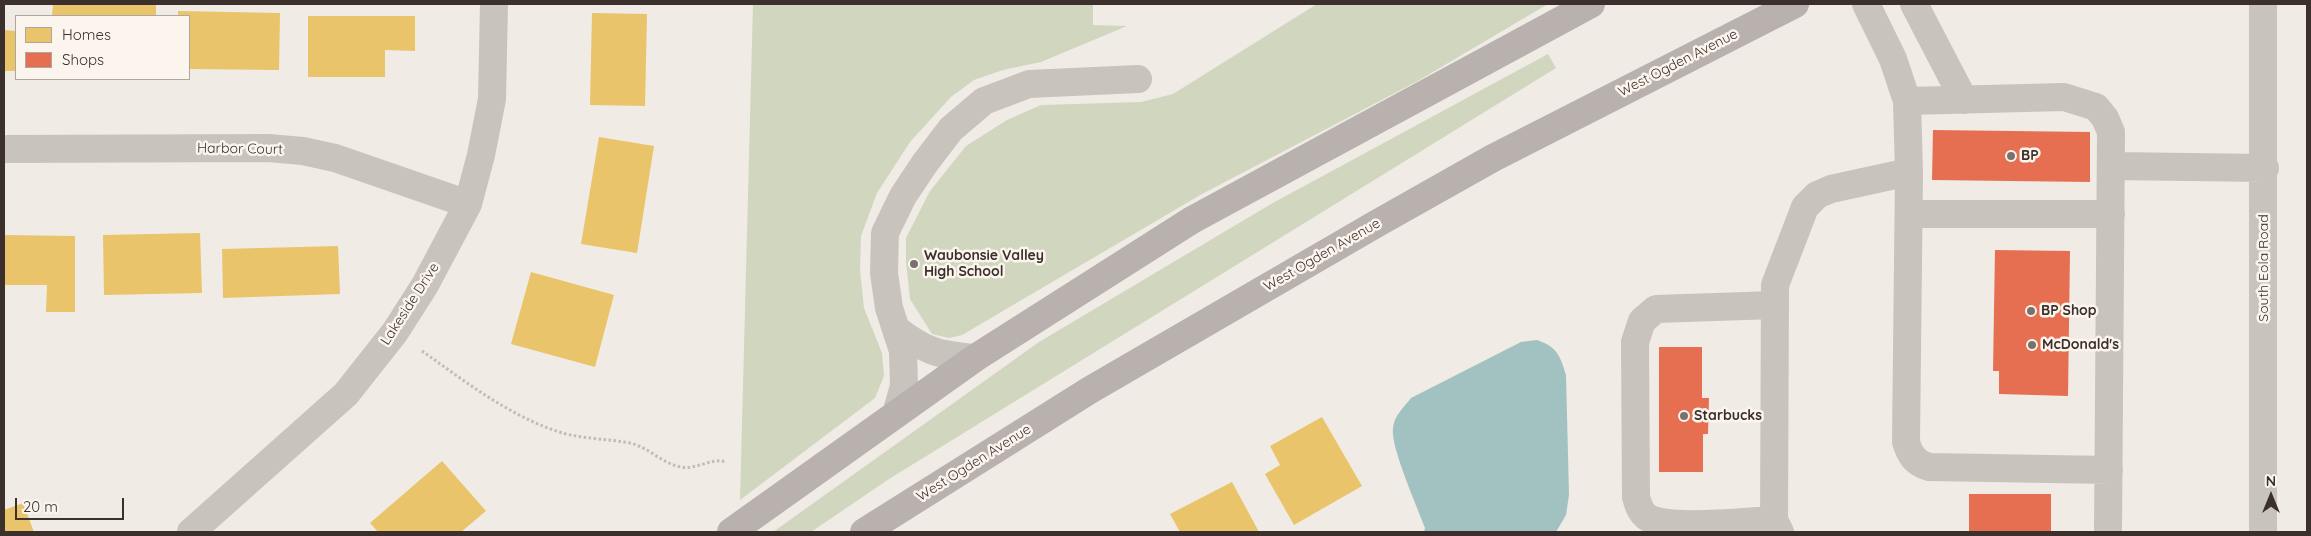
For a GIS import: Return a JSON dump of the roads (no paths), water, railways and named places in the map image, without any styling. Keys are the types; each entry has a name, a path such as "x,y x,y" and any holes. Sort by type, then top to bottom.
{"main road":[{"path":"730,532 975,358 1192,220 1591,4"},
{"name":"West Ogden Avenue","path":"864,532 1090,390 1376,224 1493,158 1795,4"}],"street":[{"name":"Lakeside Drive","path":"191,532 346,394 395,332 424,286 468,204 481,155 492,99 494,4"},
{"path":"1866,4 1893,58 1907,101 1909,214 1906,442 1914,459 1920,465 1929,467 2109,470"},
{"path":"1914,4 1964,100"},
{"name":"South Eola Road","path":"2263,4 2263,532"},
{"path":"896,414 904,386 903,352 889,308 884,273 885,233 903,196 951,129 984,101 1029,84 1138,78"},
{"path":"1907,101 2064,97 2079,100 2096,107 2105,118 2111,132 2108,532"},
{"name":"Harbor Court","path":"4,149 268,148 303,151 335,158 468,204"},
{"path":"2111,166 2264,168"},
{"path":"1775,305 1656,309 1642,321 1635,342 1636,497 1643,514 1648,518 1670,524 1777,526 1775,285 1805,207 1817,195 1831,189 1909,172"},
{"path":"1909,214 2111,214"},
{"path":"896,329 916,345 943,356 975,358"}],"water":[{"path":"1537,340 1549,346 1557,353 1566,375 1569,495 1566,515 1556,532 1424,532 1425,528 1405,477 1393,437 1393,428 1397,416 1411,398 1521,342"}],"place":[{"name":"BP","path":"2011,156"},
{"name":"Waubonsie Valley High School","path":"914,264"},
{"name":"BP Shop","path":"2031,311"},
{"name":"McDonald's","path":"2032,345"},
{"name":"Starbucks","path":"1684,416"}]}
